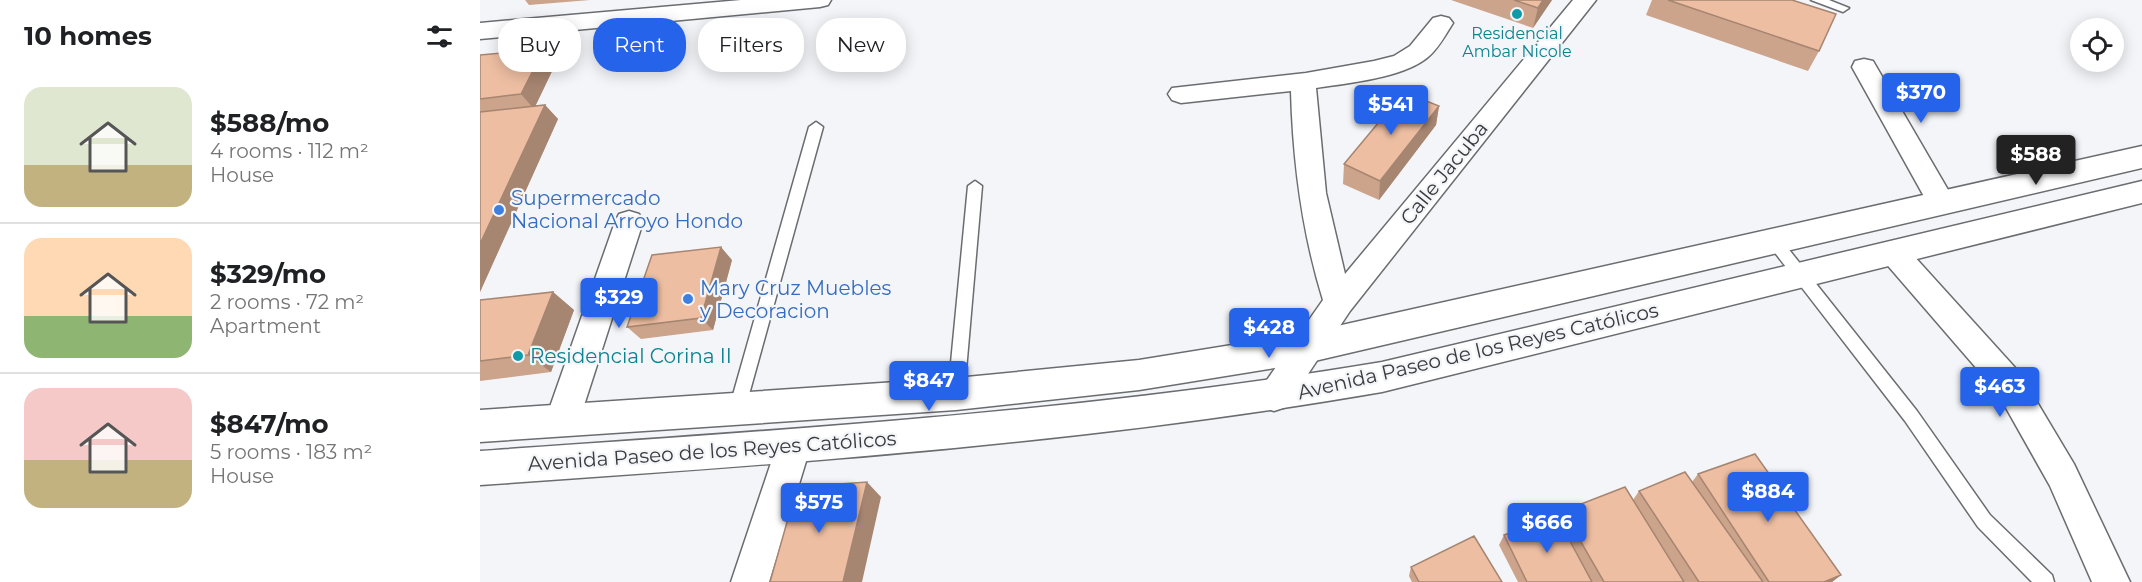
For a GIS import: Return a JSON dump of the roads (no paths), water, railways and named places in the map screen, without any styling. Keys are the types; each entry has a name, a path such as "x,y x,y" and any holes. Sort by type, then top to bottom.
{"main road":[{"name":"Avenida Paseo de los Reyes Católicos","path":"480,426 956,394 1139,375 1306,348 2142,157"},
{"path":"2003,188 2035,218"},
{"name":"Avenida Paseo de los Reyes Católicos","path":"480,468 953,434 1131,417 1274,397 1383,377 2142,192"}],"street":[{"path":"480,31 820,0"},
{"name":"Calle Jacuba","path":"1274,397 1339,302 1585,0"},
{"path":"1181,94 1303,81 1391,67 1418,53 1441,23"},
{"path":"1864,67 1941,202"},
{"path":"1303,81 1304,133 1313,209 1324,262 1339,302"},
{"path":"562,421 629,222"},
{"path":"1893,252 2008,382 2062,475 2111,582"},
{"path":"953,434 956,394"},
{"path":"750,582 794,444"}],"lane":[{"path":"1817,0 1843,8"},
{"path":"737,409 816,127"},
{"path":"956,394 975,186"},
{"path":"1774,241 1911,416 1984,521 2045,582"}],"place":[{"name":"Residencial Ambar Nicole","path":"1517,14"},
{"name":"Supermercado Nacional Arroyo Hondo","path":"499,210"},
{"name":"Mary Cruz Muebles y Decoracion","path":"688,299"},
{"name":"Residencial Corina II","path":"518,356"}]}
